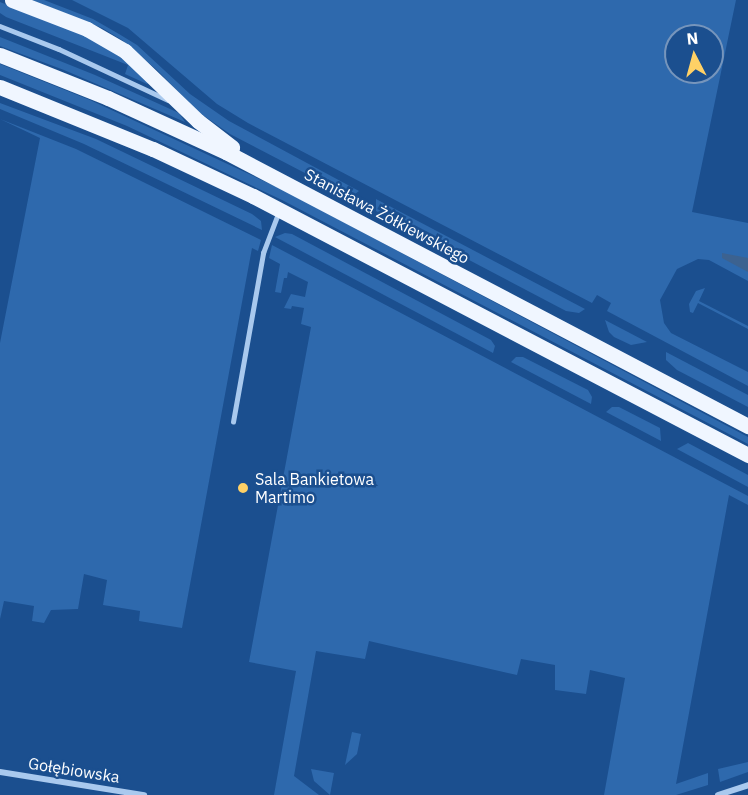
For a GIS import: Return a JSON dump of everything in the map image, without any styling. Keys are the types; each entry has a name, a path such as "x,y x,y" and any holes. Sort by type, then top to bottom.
{"main road":[{"path":"12,0 87,29 117,46 145,67 210,132 282,181"},
{"name":"Stanisława Żółkiewskiego","path":"0,55 108,98 282,181 748,426"},
{"path":"0,87 153,149 280,210 748,455"}],"street":[{"name":"Gołębiowska","path":"0,772 144,795"},
{"path":"718,795 748,785"}],"lane":[{"path":"2,26 59,49 185,108"},
{"path":"233,422 263,253 270,228 280,210"}],"shaded area":[{"path":"32,0 44,0 93,19 119,34 137,45 190,94 229,121 359,191 351,197 230,134 197,111 157,70 122,40 102,28"},
{"path":"72,0 736,0 724,58 724,24 664,24 664,84 719,84 692,212 748,223 748,281 709,260 698,259 677,269 660,300 664,323 671,333 748,372 748,386 607,311 611,303 597,295 592,303 248,123 217,104 128,28"},
{"path":"0,2 80,33 114,52 150,81 147,84 125,74 128,65 6,17 0,13"},
{"path":"0,37 95,75 179,113 185,122 64,70 0,46"},
{"path":"0,64 90,100 281,189 748,437 748,444 282,200 127,126 0,75"},
{"path":"0,103 96,139 252,214 261,221 262,230 84,144 0,109"},
{"path":"0,119 76,149 261,240 258,251 252,248 182,628 139,621 140,611 103,605 107,580 84,574 78,609 51,610 44,623 32,621 34,606 4,601 0,619 0,343 40,138"},
{"path":"376,199 585,309 579,313 566,311 376,211"},
{"path":"285,233 292,234 491,340 495,346 493,353 275,237"},
{"path":"272,245 748,496 748,505 729,495 676,784 708,773 708,785 676,795 604,795 625,678 590,670 586,694 555,690 555,665 521,659 517,675 369,641 365,659 316,651 294,776 319,795 274,795 296,671 249,662 311,327 301,324 304,308 292,306 291,309 284,308 291,294 305,297 308,282 288,272 287,278 284,278 281,293 275,292 280,264 269,258"},
{"path":"722,253 748,258 748,272 722,258"},
{"path":"705,288 699,301 748,326 748,329 698,303 693,313 690,312 689,304 696,291"},
{"path":"605,320 647,342 631,345 614,337 609,332"},
{"path":"666,352 748,395 748,407 677,370 666,360"},
{"path":"516,357 523,357 588,390 592,397 591,404 511,362"},
{"path":"612,407 619,407 660,428 661,441 606,412"},
{"path":"688,443 748,475 748,487 677,449"},
{"path":"352,732 361,734 357,754 345,765"},
{"path":"748,762 748,772 720,782 718,769"},
{"path":"311,769 334,773 330,795 314,781"}],"place":[{"name":"Sala Bankietowa Martimo","path":"243,488"}]}
